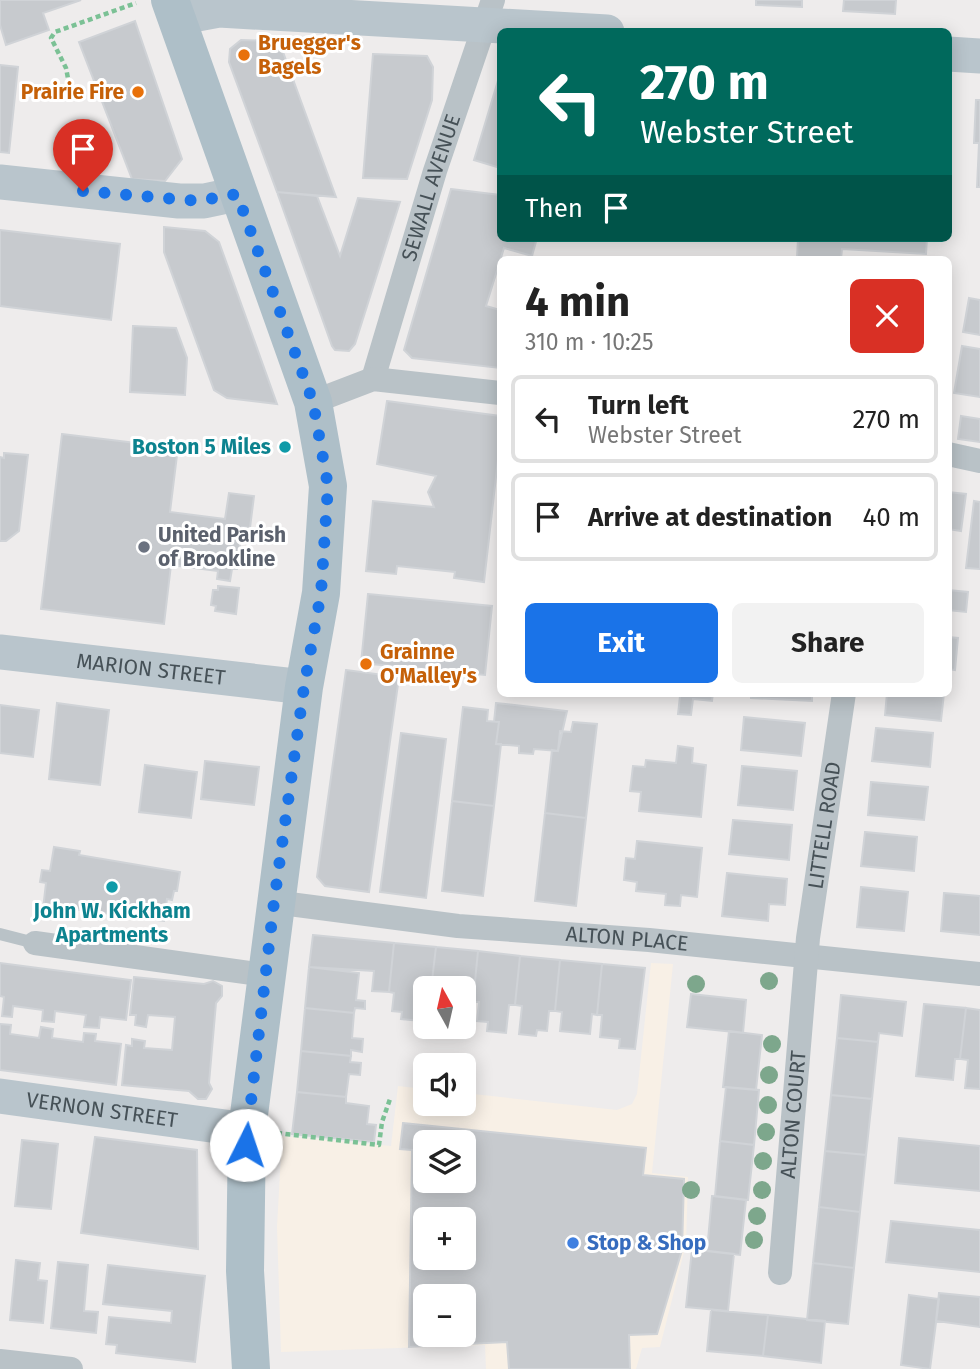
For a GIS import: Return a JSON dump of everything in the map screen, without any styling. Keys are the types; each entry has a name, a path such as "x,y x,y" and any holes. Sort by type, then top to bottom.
{"main road":[{"path":"161,7 237,194 313,402 328,486 321,593 304,687 274,902 247,1130 245,1271 251,1369"}],"street":[{"path":"161,7 219,10 489,11 585,28"},
{"name":"SEWALL AVENUE","path":"373,379 435,171 489,11"},
{"path":"952,54 980,55"},
{"path":"0,182 179,201 204,201 237,194"},
{"path":"313,402 373,379 497,393"},
{"path":"952,455 980,461"},
{"name":"MARION STREET","path":"0,652 304,687"},
{"name":"LITTELL ROAD","path":"809,957 808,938 843,697"},
{"name":"ALTON PLACE","path":"274,902 458,926 649,940 980,974"},
{"path":"35,943 265,975"},
{"name":"ALTON COURT","path":"780,1273 809,957"},
{"name":"VERNON STREET","path":"0,1096 247,1130"},
{"path":"0,1360 71,1369"}],"lane":[{"path":"0,934 35,943"}],"path":[{"path":"71,94 66,68 51,38 55,32 161,7"},
{"path":"247,1130 379,1145 382,1122 390,1099"}],"shaded area":[{"path":"651,963 673,964 652,1173 688,1177 686,1244 660,1347 642,1348 636,1369 486,1369 485,1345 476,1345 476,1284 413,1284 413,1347 427,1347 281,1352 277,1227 282,1136 391,1146 398,1086 413,1088 413,1116 476,1116 476,1094 617,1110 632,1104 637,1094"}],"building":[{"path":"0,0 81,0 43,13 49,30 6,45 0,25"},
{"path":"756,0 802,0 802,7 756,5"},
{"path":"844,0 896,0 895,14 843,11"},
{"path":"135,21 182,159 165,181 132,179 79,42"},
{"path":"241,40 279,41 336,197 277,192 229,62 230,49"},
{"path":"373,54 427,56 433,67 432,100 407,179 363,178"},
{"path":"0,65 18,67 9,153 0,152"},
{"path":"497,84 497,167 474,160"},
{"path":"976,100 980,100 980,187 977,187 979,143 974,143"},
{"path":"451,189 497,195 497,242 536,242 532,256 504,248 502,256 497,256 497,271 486,306 497,309 497,368 412,358 404,350"},
{"path":"277,192 317,196 340,256 358,198 400,202 355,344 349,351 335,350 332,346"},
{"path":"164,227 205,231 219,242 277,404 227,398 214,390 164,252"},
{"path":"0,230 120,244 111,320 0,306"},
{"path":"798,242 927,242 926,254 842,249 841,256 797,256"},
{"path":"969,298 980,300 980,335 963,332"},
{"path":"133,326 176,328 187,358 185,395 130,392"},
{"path":"962,346 980,349 980,397 954,393"},
{"path":"387,401 497,416 497,468 484,582 454,578 455,572 397,566 396,574 366,571 373,501 434,507 428,492 436,476 377,464"},
{"path":"961,416 980,419 980,442 958,439"},
{"name":"United Parish of Brookline","path":"62,434 169,447 177,455 170,512 225,519 229,493 254,496 250,528 242,527 237,569 232,569 230,581 217,579 218,571 171,565 164,624 41,609"},
{"path":"4,453 28,455 19,531 6,541 0,541 0,457 4,458"},
{"path":"952,492 966,494 961,531 952,530"},
{"path":"974,501 980,502 980,569 966,568"},
{"path":"218,586 239,588 236,614 215,611 216,606 211,605 213,590 218,590"},
{"path":"952,590 968,592 966,612 952,610"},
{"path":"368,594 492,606 485,675 361,663"},
{"path":"952,637 958,638 955,670 952,670"},
{"path":"346,670 399,677 369,892 325,886 317,877"},
{"path":"680,697 712,697 712,701 693,699 691,715 678,714"},
{"path":"812,697 812,701 751,698"},
{"path":"887,697 944,697 941,721 885,715"},
{"path":"57,703 109,710 100,785 49,779"},
{"path":"496,703 567,711 558,751 534,749 533,754 519,753 519,746 496,744 499,722 494,722"},
{"path":"0,705 39,710 33,757 0,753"},
{"path":"463,707 488,710 487,721 499,722 496,744 501,744 494,806 452,801"},
{"path":"744,717 805,723 801,756 741,750"},
{"path":"573,722 597,724 586,818 545,813 552,750 558,751 560,731 571,732"},
{"path":"876,728 933,733 930,767 872,761"},
{"path":"401,733 446,739 426,898 380,892"},
{"path":"678,746 693,748 692,763 706,765 701,817 639,811 641,792 630,791 633,766 645,767 646,760 676,763"},
{"path":"205,761 259,767 254,805 201,799"},
{"path":"145,765 197,772 191,818 139,812"},
{"path":"742,766 797,771 793,810 738,805"},
{"path":"871,782 928,787 924,820 868,815"},
{"path":"452,801 494,806 483,896 442,891"},
{"path":"545,813 586,818 576,906 535,901"},
{"path":"733,820 792,825 789,860 729,854"},
{"path":"865,832 917,837 914,871 861,866"},
{"path":"637,841 702,848 697,897 681,895 680,906 665,905 666,894 636,891 637,882 624,880 626,858 635,859"},
{"name":"John W. Kickham Apartments","path":"54,847 80,851 79,855 180,872 177,891 174,891 172,900 167,899 164,921 72,909 72,913 43,909 46,883 40,882 42,870 50,871"},
{"path":"727,873 787,879 785,905 769,904 768,921 722,916"},
{"path":"861,887 908,892 904,931 857,927"},
{"path":"944,893 980,896 980,935 941,931"},
{"path":"313,935 394,943 389,992 372,991 374,971 309,967"},
{"path":"394,943 436,947 433,976 413,976 413,1020 401,1019 402,1012 392,1011 394,993 389,992"},
{"path":"436,947 478,951 476,976 433,976"},
{"path":"478,951 520,956 515,1005 509,1005 506,1033 487,1031 488,1022 477,1021 479,1002 476,1002"},
{"path":"520,956 560,960 555,1011 549,1011 547,1031 537,1030 536,1036 519,1034 522,1006 515,1005"},
{"path":"560,960 602,964 597,1015 592,1014 590,1034 560,1031 562,1012 555,1011"},
{"path":"0,963 131,980 126,1020 100,1017 99,1028 84,1027 86,1015 55,1011 54,1022 42,1021 43,1010 13,1006 12,1017 2,1016 4,997 0,996"},
{"path":"602,964 645,968 635,1049 619,1048 620,1039 600,1037 602,1015 597,1015"},
{"path":"309,967 359,973 356,1000 365,1001 365,1009 355,1008 354,1013 305,1008"},
{"path":"134,977 204,984 213,981 222,986 222,996 216,1003 209,1083 212,1089 206,1099 198,1099 189,1091 122,1085 126,1045 132,1046 132,1039 145,1041 144,1048 172,1050 175,1017 148,1015 146,1027 135,1025 136,1015 130,1015"},
{"path":"691,994 746,1000 743,1033 687,1027"},
{"path":"841,995 906,1002 902,1036 879,1033 878,1042 837,1038"},
{"path":"924,1004 966,1008 960,1059 955,1059 953,1080 916,1076"},
{"path":"305,1008 354,1013 352,1038 363,1039 362,1052 351,1050 351,1056 301,1051"},
{"path":"966,1008 980,1010 980,1089 965,1088 968,1060 960,1059"},
{"path":"0,1024 11,1025 10,1034 39,1038 41,1027 53,1029 52,1038 83,1042 84,1033 96,1034 95,1041 121,1044 116,1085 0,1070"},
{"path":"729,1031 762,1035 756,1090 723,1087"},
{"path":"837,1038 878,1042 872,1099 831,1095"},
{"path":"301,1051 351,1056 350,1062 361,1063 360,1075 349,1074 346,1097 297,1092"},
{"path":"726,1087 759,1090 754,1145 720,1141"},
{"path":"297,1092 346,1097 346,1103 369,1106 367,1124 376,1125 374,1142 292,1134"},
{"path":"831,1095 872,1099 866,1155 825,1151"},
{"name":"Stop & Shop","path":"403,1123 471,1130 413,1130 413,1193 476,1193 476,1131 646,1148 643,1175 684,1179 682,1250 657,1334 629,1335 630,1369 509,1369 507,1342 476,1344 476,1284 413,1284 413,1347 409,1347 412,1150 400,1149"},
{"path":"95,1137 197,1150 198,1249 81,1233"},
{"path":"899,1138 980,1146 980,1191 895,1183"},
{"path":"22,1140 58,1144 51,1209 15,1206"},
{"path":"720,1141 754,1145 748,1200 715,1196"},
{"path":"825,1151 866,1155 860,1212 819,1207"},
{"path":"712,1196 746,1200 740,1255 707,1251"},
{"path":"819,1207 860,1212 854,1268 813,1263"},
{"path":"891,1221 980,1230 980,1272 886,1262"},
{"path":"692,1249 734,1254 728,1311 686,1307"},
{"path":"16,1260 40,1263 38,1280 47,1281 43,1323 10,1320"},
{"path":"58,1262 88,1265 84,1311 98,1312 96,1333 51,1328"},
{"path":"813,1263 854,1268 848,1324 807,1320"},
{"path":"108,1265 205,1276 195,1362 116,1353 117,1345 106,1344 109,1317 171,1323 172,1311 103,1304"},
{"path":"939,1293 980,1297 980,1327 936,1321"},
{"path":"909,1295 939,1299 930,1369 901,1365"},
{"path":"711,1310 768,1315 763,1356 707,1351"},
{"path":"768,1315 825,1321 821,1363 763,1356"}],"place":[{"name":"Bruegger's Bagels","path":"244,55"},
{"name":"Prairie Fire","path":"138,92"},
{"name":"Boston 5 Miles","path":"285,447"},
{"name":"United Parish of Brookline","path":"144,547"},
{"name":"Grainne O'Malley's","path":"366,664"},
{"name":"John W. Kickham Apartments","path":"112,887"},
{"name":"Stop & Shop","path":"573,1243"}],"route":[{"path":"83,191 179,201 217,199 237,194 297,354 313,402 326,460 328,486 321,593 304,687 274,902 246,1145"}]}
